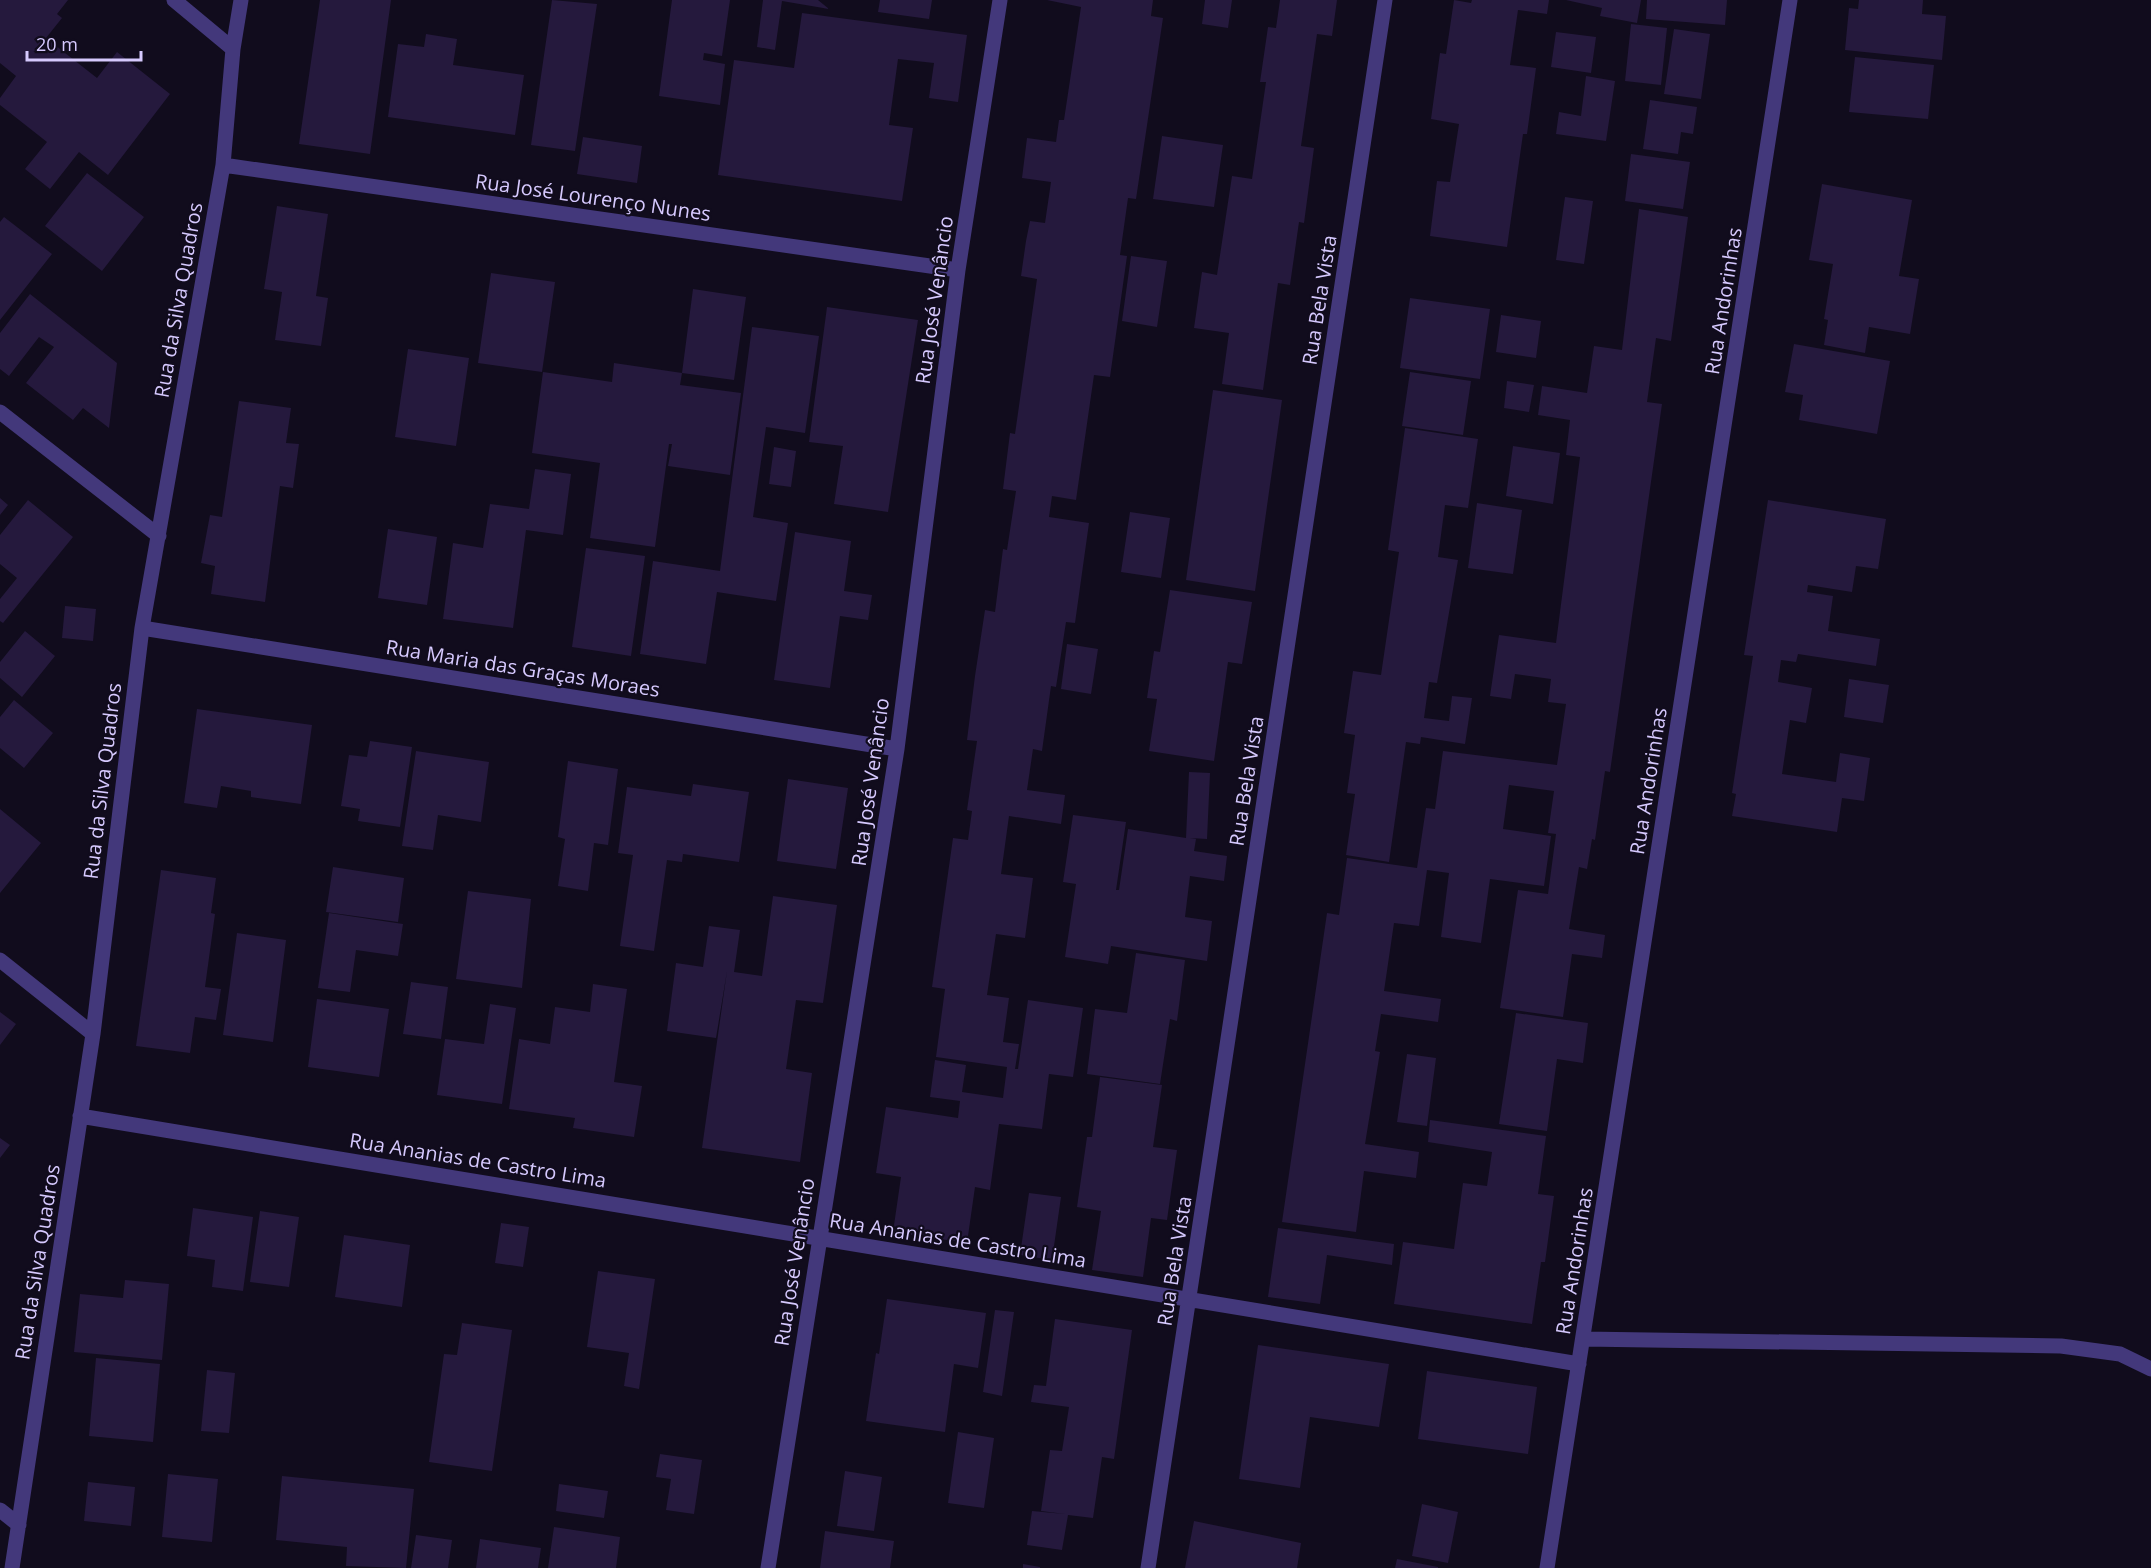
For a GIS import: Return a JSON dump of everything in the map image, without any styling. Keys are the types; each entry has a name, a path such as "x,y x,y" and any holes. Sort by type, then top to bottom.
{"street":[{"path":"174,0 233,49"},
{"name":"Rua da Silva Quadros","path":"12,1568 93,1034 142,628 223,165 233,49 241,0"},
{"name":"Rua José Venâncio","path":"768,1568 897,749 958,270 1000,0"},
{"name":"Rua Bela Vista","path":"1148,1568 1385,0"},
{"name":"Rua Andorinhas","path":"1547,1568 1790,0"},
{"name":"Rua José Lourenço Nunes","path":"223,165 958,270"},
{"path":"0,412 159,536"},
{"name":"Rua Maria das Graças Moraes","path":"142,628 897,749"},
{"path":"0,960 93,1034"},
{"name":"Rua Ananias de Castro Lima","path":"80,1116 1579,1364"},
{"path":"1584,1340 2061,1346 2120,1354 2151,1369"},
{"path":"0,1510 19,1525"}],"building":[{"path":"0,0 68,0 57,14 62,18 46,38 97,78 117,52 170,94 108,175 79,152 50,189 25,169 47,142 0,105 0,98 16,76 0,63"},
{"path":"320,0 391,0 370,154 299,144"},
{"path":"552,0 597,4 575,151 531,145"},
{"path":"672,0 730,0 722,56 704,53 703,60 725,64 720,105 659,96"},
{"path":"763,0 818,0 829,9 782,1 775,50 757,47"},
{"path":"880,0 932,0 929,19 878,12"},
{"path":"1047,0 1153,0 1151,16 1163,18 1136,199 1128,198 1120,255 1127,256 1110,377 1094,375 1076,500 1052,496 1049,517 1089,523 1075,623 1066,622 1056,687 1051,686 1042,751 1033,749 1027,790 1065,795 1061,824 1009,816 1001,874 1033,878 1025,938 996,934 987,995 1009,998 1003,1042 1019,1044 1015,1069 1018,1069 1028,1000 1083,1008 1073,1077 1049,1074 1042,1129 999,1124 990,1190 975,1187 967,1243 893,1232 901,1177 876,1173 886,1107 958,1118 960,1101 930,1097 935,1060 966,1065 962,1092 1003,1098 1007,1067 936,1057 945,989 932,987 953,838 968,840 972,811 967,810 977,741 967,740 975,676 985,610 995,612 1003,549 1007,550 1016,491 1003,489 1010,433 1015,434 1037,279 1021,276 1026,241 1030,221 1045,223 1051,182 1022,178 1027,138 1056,142 1059,120 1064,120 1081,7"},
{"path":"1205,0 1232,0 1228,28 1202,24"},
{"path":"1280,0 1337,0 1332,36 1317,34 1301,146 1314,148 1304,223 1299,222 1290,285 1278,283 1263,390 1222,384 1229,333 1194,328 1202,272 1217,275 1232,176 1252,179 1266,82 1260,82 1268,27 1276,28"},
{"path":"1454,0 1471,3 1472,0 1549,0 1547,14 1518,10 1510,65 1536,68 1527,134 1523,134 1507,247 1430,236 1437,181 1450,182 1459,124 1431,119 1440,53 1446,54"},
{"path":"1566,0 1641,0 1637,23 1600,16 1602,8"},
{"path":"1647,0 1727,0 1725,25 1646,19"},
{"path":"1859,0 1923,0 1922,14 1946,16 1942,60 1845,50 1849,8 1858,9"},
{"path":"802,13 967,35 958,102 929,98 934,63 898,59 889,125 913,128 902,201 718,175 734,60 794,68"},
{"path":"1631,24 1667,28 1661,85 1625,81"},
{"path":"1674,29 1710,34 1701,99 1664,94"},
{"path":"1556,32 1596,37 1591,73 1551,67"},
{"path":"426,34 457,39 453,65 524,75 515,135 388,117 398,44 424,47"},
{"path":"1855,57 1934,65 1928,119 1849,112"},
{"path":"1586,76 1615,81 1606,141 1556,134 1559,112 1581,116"},
{"path":"1650,100 1697,107 1693,134 1681,132 1678,154 1643,149"},
{"path":"1162,136 1223,145 1214,207 1153,199"},
{"path":"583,137 642,146 637,183 577,174"},
{"path":"1631,154 1690,162 1683,209 1625,201"},
{"path":"87,173 144,217 102,271 45,226"},
{"path":"1822,184 1912,200 1899,276 1919,279 1910,334 1869,327 1865,353 1824,345 1828,320 1824,319 1833,264 1809,260"},
{"path":"1565,197 1593,201 1584,264 1556,260"},
{"path":"277,206 328,214 316,296 328,298 321,346 275,340 282,292 264,289"},
{"path":"1639,209 1688,217 1671,341 1656,338 1647,402 1662,404 1610,772 1605,771 1595,840 1592,839 1587,869 1579,867 1569,929 1605,935 1602,958 1572,954 1563,1017 1500,1008 1518,890 1548,894 1556,834 1548,833 1554,791 1509,785 1503,829 1551,836 1544,886 1490,879 1481,943 1441,937 1449,873 1427,870 1419,926 1394,923 1384,991 1441,999 1438,1022 1381,1014 1375,1051 1380,1052 1365,1144 1419,1152 1416,1178 1364,1171 1356,1232 1282,1222 1327,913 1339,915 1347,858 1417,868 1426,808 1435,809 1443,751 1557,765 1566,704 1548,702 1551,679 1515,674 1511,699 1490,696 1499,635 1556,643 1580,457 1566,455 1570,420 1538,415 1542,386 1587,393 1594,346 1622,350"},
{"path":"4,217 52,254 0,320 0,222"},
{"path":"1131,256 1167,261 1157,327 1122,321"},
{"path":"491,273 555,282 542,372 478,363"},
{"path":"693,289 746,297 734,380 682,373"},
{"path":"30,294 117,363 109,428 83,408 73,420 26,383 54,347 39,337 9,376 0,369 0,333"},
{"path":"1410,298 1490,309 1480,379 1400,368"},
{"path":"827,307 918,320 888,512 834,504 843,446 809,442"},
{"path":"1501,315 1541,321 1536,358 1496,352"},
{"path":"752,327 819,336 805,433 766,427 753,517 788,523 776,601 717,592 706,664 640,654 653,561 720,571"},
{"path":"1794,344 1890,361 1877,434 1799,420 1803,395 1785,392"},
{"path":"408,349 469,358 456,446 395,437"},
{"path":"614,363 682,373 680,385 741,393 730,475 668,466 672,444 669,444 655,547 590,538 600,463 532,453 543,372 612,382"},
{"path":"1410,372 1471,381 1463,435 1402,426"},
{"path":"1507,381 1534,385 1529,412 1504,408"},
{"path":"1213,390 1282,400 1255,591 1186,580"},
{"path":"239,401 291,408 286,443 299,444 293,488 280,486 265,602 211,594 215,566 201,563 210,515 222,517"},
{"path":"1405,428 1478,439 1468,508 1445,505 1438,557 1458,560 1437,683 1429,682 1424,718 1449,721 1452,696 1472,698 1465,744 1421,737 1420,744 1406,742 1389,862 1346,855 1355,794 1347,793 1355,735 1344,733 1353,671 1381,675 1399,552 1388,550"},
{"path":"1513,446 1560,453 1553,504 1506,496"},
{"path":"774,447 796,451 791,487 769,484"},
{"path":"535,469 571,474 563,535 526,530 513,628 443,619 453,543 483,548 490,504 529,509"},
{"path":"0,498 8,505 0,515"},
{"path":"28,500 73,537 3,623 0,621 0,599 17,578 0,564 0,535"},
{"path":"1768,500 1886,519 1878,569 1856,566 1852,592 1808,585 1807,592 1833,596 1828,631 1880,639 1876,666 1798,654 1796,662 1781,660 1778,682 1812,688 1806,723 1790,720 1782,774 1836,782 1840,753 1870,758 1864,801 1842,798 1837,832 1732,816 1736,794 1732,793 1753,656 1744,655"},
{"path":"1477,503 1522,510 1513,574 1468,568"},
{"path":"1130,512 1170,518 1161,578 1121,572"},
{"path":"388,529 437,537 427,605 378,598"},
{"path":"795,532 851,541 844,591 872,595 868,620 840,616 830,688 774,680"},
{"path":"586,548 645,556 631,656 572,647"},
{"path":"1170,590 1252,602 1242,664 1228,662 1214,761 1149,751 1157,699 1147,698 1154,651 1160,652"},
{"path":"65,606 96,609 93,641 62,638"},
{"path":"25,631 55,656 22,697 0,678 0,662"},
{"path":"1067,644 1098,649 1091,694 1061,689"},
{"path":"1849,679 1889,685 1883,723 1844,717"},
{"path":"14,700 53,733 24,768 0,748 0,717"},
{"path":"197,709 312,725 301,804 251,797 251,791 221,786 217,808 184,803"},
{"path":"370,741 412,747 400,827 358,821 360,809 341,806 349,755 367,757"},
{"path":"416,751 489,762 481,822 438,815 433,850 402,846"},
{"path":"568,761 618,769 608,845 594,843 588,891 558,886 565,839 558,837"},
{"path":"1189,772 1210,773 1207,839 1190,838 1196,839 1194,851 1227,856 1224,881 1190,876 1185,917 1212,921 1207,961 1111,946 1108,964 1065,957 1076,884 1063,882 1073,815 1126,822 1116,890 1119,890 1128,829 1186,838"},
{"path":"788,779 848,788 836,869 777,861"},
{"path":"693,784 749,792 739,862 683,854 682,862 667,860 654,951 620,946 633,855 618,853 627,787 691,796"},
{"path":"0,809 41,843 0,893"},
{"path":"333,867 404,878 398,922 326,912"},
{"path":"161,870 216,878 211,913 215,914 205,987 221,989 216,1020 195,1017 190,1053 136,1046"},
{"path":"468,891 531,899 522,988 456,979"},
{"path":"773,896 837,905 823,1003 796,1000 786,1069 812,1073 800,1162 702,1148 727,971 716,1038 667,1031 676,963 703,967 709,926 740,930 734,972 762,976"},
{"path":"329,913 403,924 398,956 356,950 350,992 318,988"},
{"path":"237,933 286,940 273,1042 223,1035"},
{"path":"1136,953 1185,960 1177,1021 1170,1019 1160,1084 1087,1074 1095,1009 1127,1013"},
{"path":"411,982 448,987 441,1039 403,1034"},
{"path":"593,984 627,989 614,1082 642,1086 634,1137 573,1128 575,1118 509,1109 519,1039 550,1044 555,1007 590,1012"},
{"path":"317,999 389,1009 379,1077 308,1067"},
{"path":"490,1004 516,1008 502,1104 437,1095 445,1039 484,1044"},
{"path":"0,1012 16,1024 0,1045"},
{"path":"1516,1013 1588,1023 1583,1063 1557,1059 1547,1131 1499,1124"},
{"path":"1407,1054 1436,1058 1427,1126 1397,1122"},
{"path":"1100,1077 1162,1085 1153,1147 1177,1150 1167,1220 1151,1218 1143,1277 1092,1270 1101,1211 1077,1207 1087,1137 1092,1137"},
{"path":"1430,1120 1546,1136 1538,1194 1554,1196 1545,1262 1541,1262 1532,1324 1394,1304 1403,1242 1454,1249 1463,1183 1487,1186 1492,1152 1428,1142"},
{"path":"0,1138 10,1145 0,1158"},
{"path":"1029,1193 1061,1197 1052,1260 1020,1255"},
{"path":"193,1208 253,1217 243,1291 212,1287 215,1260 187,1256"},
{"path":"260,1211 299,1217 289,1287 250,1282"},
{"path":"501,1223 529,1227 523,1267 495,1263"},
{"path":"1278,1228 1394,1244 1392,1265 1327,1255 1320,1304 1268,1297"},
{"path":"344,1235 410,1245 402,1307 335,1297"},
{"path":"598,1271 655,1279 639,1389 624,1386 629,1353 587,1347"},
{"path":"125,1280 169,1284 162,1360 74,1352 80,1294 123,1298"},
{"path":"887,1299 986,1313 978,1368 954,1364 945,1432 866,1421"},
{"path":"995,1310 1014,1312 1002,1396 983,1392"},
{"path":"1055,1319 1132,1330 1114,1459 1102,1457 1093,1518 1068,1515 1062,1550 1027,1545 1032,1511 1065,1514 1041,1511 1050,1450 1062,1451 1069,1407 1031,1402 1034,1385 1046,1386"},
{"path":"462,1323 512,1330 492,1471 429,1462 444,1354 457,1355"},
{"path":"1258,1345 1389,1364 1379,1427 1310,1417 1300,1488 1239,1479"},
{"path":"96,1358 160,1364 153,1442 89,1436"},
{"path":"207,1370 235,1373 229,1433 201,1431"},
{"path":"1427,1371 1537,1387 1528,1454 1418,1439"},
{"path":"958,1432 994,1438 984,1508 948,1503"},
{"path":"660,1454 702,1460 694,1514 666,1510 671,1479 656,1477"},
{"path":"845,1471 882,1477 874,1531 837,1526"},
{"path":"168,1474 218,1479 212,1542 162,1537"},
{"path":"282,1476 414,1489 406,1568 346,1566 347,1547 276,1540"},
{"path":"88,1482 135,1487 131,1526 84,1521"},
{"path":"559,1484 608,1491 604,1518 556,1511"},
{"path":"1422,1504 1458,1512 1448,1563 1412,1556"},
{"path":"1194,1521 1301,1543 1297,1568 1185,1568"},
{"path":"554,1527 620,1537 616,1568 548,1568"},
{"path":"825,1531 894,1541 890,1568 820,1568"},
{"path":"416,1535 452,1540 448,1568 411,1568"},
{"path":"480,1539 541,1548 538,1568 476,1568"},
{"path":"1397,1559 1438,1567 1438,1568 1395,1568"},
{"path":"1023,1564 1040,1567 1040,1568 1023,1568"}]}
